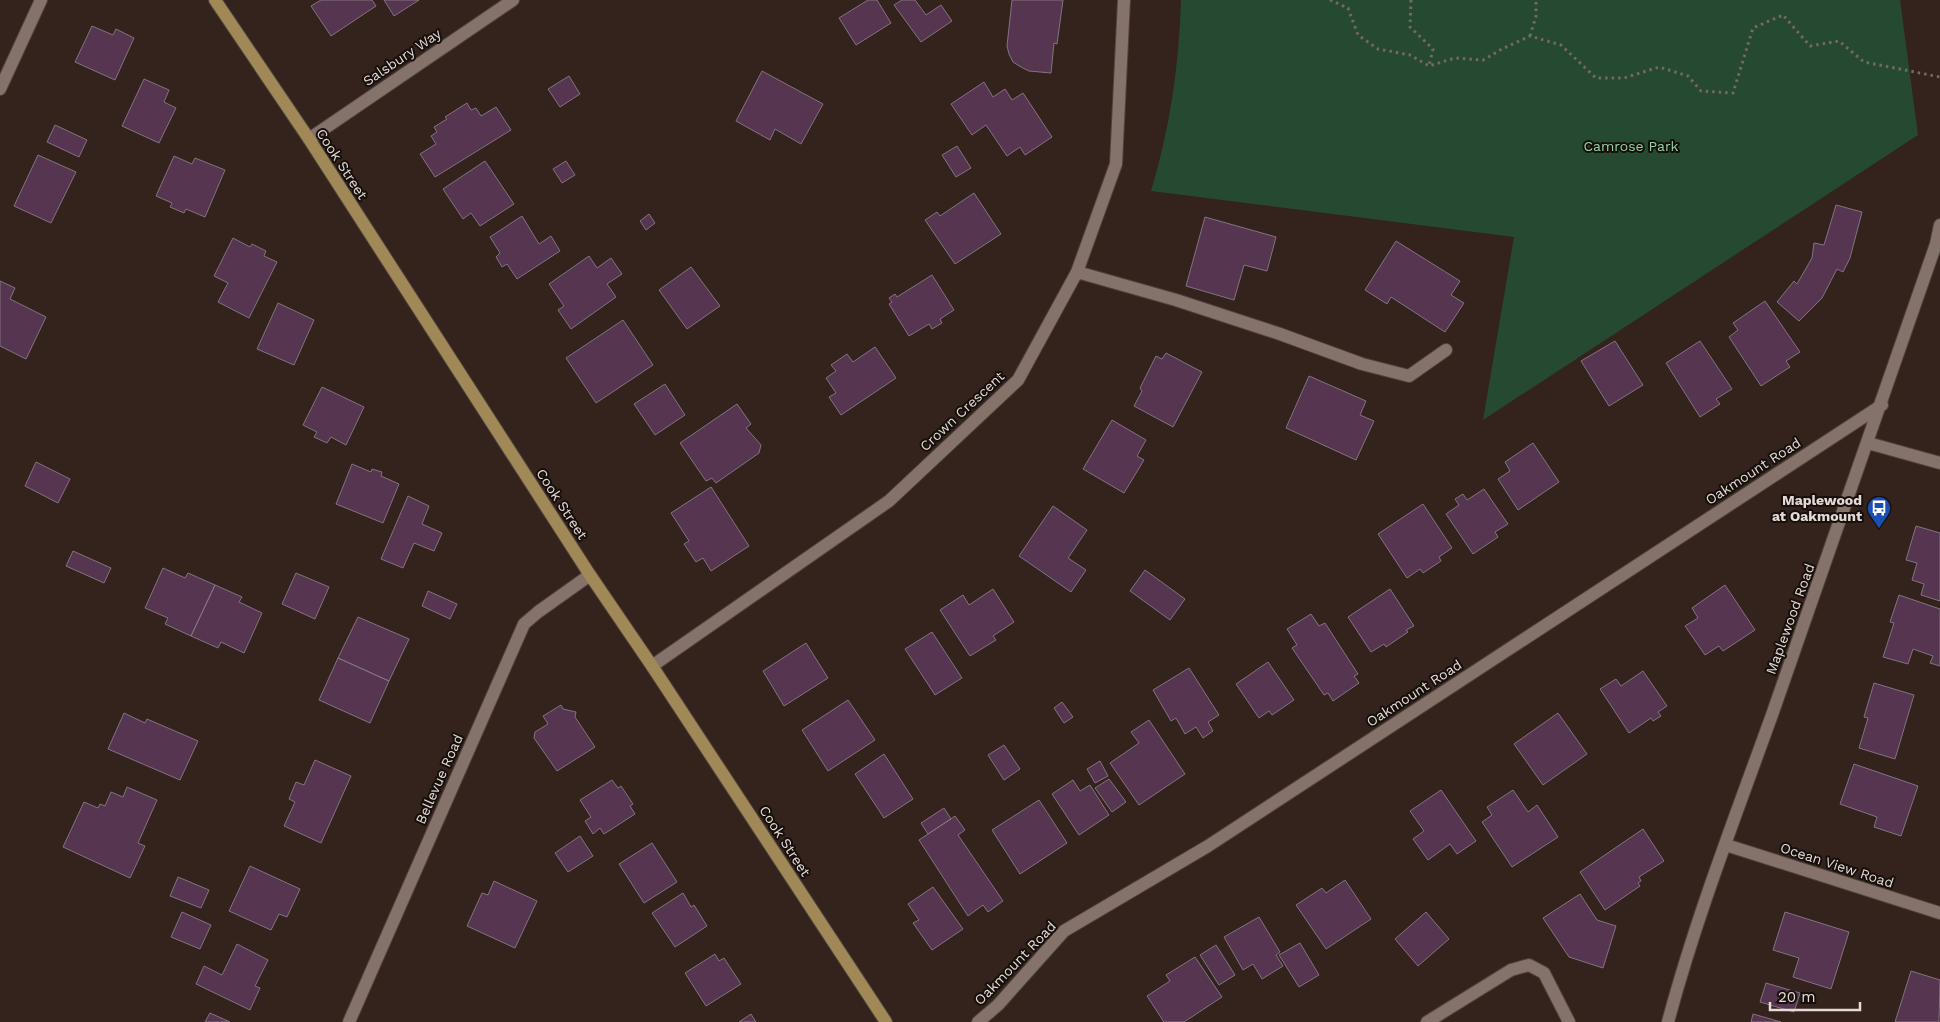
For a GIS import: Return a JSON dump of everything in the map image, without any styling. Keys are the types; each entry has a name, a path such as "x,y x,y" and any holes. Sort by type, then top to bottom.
{"main road":[{"name":"Cook Street","path":"215,0 308,139 590,575 886,1022"}],"street":[{"path":"0,89 41,0"},
{"name":"Salsbury Way","path":"308,139 513,0"},
{"name":"Crown Crescent","path":"652,666 889,501 1018,380 1077,272 1116,164 1124,0"},
{"name":"Maplewood Road","path":"1668,1022 1676,991 1726,845 1938,244 1940,225"},
{"path":"1077,272 1176,300 1280,334 1362,364 1409,376 1446,350"},
{"name":"Oakmount Road","path":"978,1022 998,1005 1064,931 1208,846 1882,405"},
{"path":"1868,443 1940,463"},
{"name":"Bellevue Road","path":"349,1022 524,624 590,575"},
{"name":"Ocean View Road","path":"1726,845 1940,914"},
{"path":"1427,1022 1511,970 1529,965 1544,973 1568,1022"}],"path":[{"path":"1330,0 1348,8 1358,36 1378,49 1410,55 1429,66 1455,58 1483,60 1530,36 1561,45 1596,78 1624,78 1659,67 1688,76 1701,92 1733,93 1754,28 1783,15 1810,46 1839,41 1864,62 1940,77"},
{"path":"1411,0 1410,27 1433,49 1429,66"},
{"path":"1530,36 1536,16 1536,0"}],"green space":[{"name":"Camrose Park","path":"1181,0 1900,0 1918,135 1483,420 1514,237 1151,191 1163,144 1176,73"}],"building":[{"path":"321,0 372,0 376,6 331,36 311,6"},
{"path":"384,0 419,0 394,16"},
{"path":"868,0 877,0 891,23 856,45 839,18"},
{"path":"902,0 915,0 926,15 941,5 952,21 921,42 894,5"},
{"path":"1012,0 1063,0 1057,44 1054,43 1051,73 1029,71 1013,62 1007,46"},
{"path":"92,26 113,35 116,29 134,38 115,80 75,62"},
{"path":"762,71 823,104 801,144 775,129 770,140 736,121"},
{"path":"569,76 580,94 560,107 548,89"},
{"path":"144,79 169,90 164,102 176,108 159,143 122,126"},
{"path":"984,82 993,97 1005,89 1012,100 1023,93 1052,137 1025,155 1020,147 1007,156 986,125 972,135 951,104"},
{"path":"467,103 471,110 476,108 481,116 496,107 511,130 435,177 420,154 436,144 431,136 437,132 434,127 447,119 445,117"},
{"path":"55,125 87,140 79,157 47,142"},
{"path":"957,146 971,168 956,177 942,155"},
{"path":"38,155 76,172 51,223 14,206"},
{"path":"174,156 192,164 195,158 225,170 205,217 186,209 184,213 170,207 172,203 156,196"},
{"path":"485,161 514,204 480,226 471,213 463,219 443,189"},
{"path":"566,161 575,175 562,183 553,169"},
{"path":"974,193 1001,234 955,264 925,220 937,212 940,216"},
{"path":"1836,205 1862,212 1850,258 1843,272 1837,269 1822,298 1799,321 1777,302 1794,281 1797,284 1812,258 1814,243 1824,245"},
{"path":"649,214 655,223 646,230 640,221"},
{"path":"522,216 539,244 551,236 560,251 517,279 507,264 502,267 496,257 500,253 490,237"},
{"path":"1205,217 1276,237 1267,271 1244,265 1234,300 1186,286"},
{"path":"233,238 250,247 252,244 266,251 264,256 277,262 249,318 218,302 228,283 214,276"},
{"path":"1396,241 1460,281 1451,295 1464,303 1445,332 1391,297 1387,304 1365,290"},
{"path":"589,256 597,268 611,258 622,274 607,284 616,297 571,329 558,310 564,306 549,284"},
{"path":"691,267 720,306 687,329 659,290"},
{"path":"932,275 954,310 940,319 942,323 932,329 929,324 909,336 889,304 892,302 889,298 895,294 897,297"},
{"path":"0,281 15,288 10,299 46,317 26,359 0,346"},
{"path":"1765,301 1800,352 1786,361 1790,367 1761,386 1729,337 1738,330 1733,323"},
{"path":"278,303 314,320 294,365 257,349"},
{"path":"623,320 653,365 596,403 566,358"},
{"path":"1615,341 1643,385 1609,406 1581,361"},
{"path":"1700,341 1732,389 1716,399 1720,404 1700,417 1666,363"},
{"path":"875,347 896,378 841,415 829,397 836,393 826,378 836,371 831,365 847,354 853,362"},
{"path":"1166,353 1202,372 1173,427 1134,406 1142,391 1140,388 1156,356 1162,359"},
{"path":"1309,376 1366,401 1360,415 1374,421 1356,460 1286,428"},
{"path":"665,384 685,415 655,435 634,404"},
{"path":"322,387 364,407 346,445 331,437 327,443 314,437 317,432 303,425"},
{"path":"737,404 751,424 746,428 761,445 759,453 716,483 712,478 706,481 680,443"},
{"path":"1112,420 1146,440 1137,456 1144,460 1124,493 1083,469"},
{"path":"1533,443 1559,482 1518,510 1498,479 1510,471 1505,462"},
{"path":"36,462 70,479 58,503 25,486"},
{"path":"352,464 371,472 372,469 382,472 381,476 399,484 383,523 336,504"},
{"path":"711,487 749,546 711,571 703,558 696,562 684,544 689,541 671,513"},
{"path":"1484,489 1508,524 1495,532 1498,537 1473,554 1446,514 1459,505 1455,499 1463,494 1467,500"},
{"path":"408,496 429,506 422,524 442,533 434,551 414,543 403,568 381,559"},
{"path":"1423,504 1452,548 1439,557 1441,561 1423,573 1420,569 1407,578 1378,534"},
{"path":"1053,506 1087,530 1068,558 1086,570 1071,592 1019,556"},
{"path":"1916,526 1940,533 1940,601 1921,595 1924,584 1912,580 1917,563 1906,560"},
{"path":"73,551 111,568 104,583 66,566"},
{"path":"163,568 185,578 188,573 215,585 191,636 165,624 168,618 145,608"},
{"path":"1145,570 1185,599 1170,620 1130,591"},
{"path":"296,573 329,587 315,619 282,604"},
{"path":"215,585 242,597 239,602 262,613 244,653 221,642 218,648 191,636"},
{"path":"1725,585 1755,630 1723,651 1719,646 1705,655 1685,626 1698,618 1692,608"},
{"path":"993,589 1014,622 993,636 996,640 970,656 940,610 963,595 969,605"},
{"path":"1390,589 1414,626 1406,630 1408,632 1386,647 1384,644 1371,652 1348,617"},
{"path":"428,591 457,604 450,619 422,606"},
{"path":"1899,595 1940,609 1940,666 1930,663 1933,656 1913,649 1908,664 1883,657 1894,623 1890,622"},
{"path":"1311,614 1319,626 1325,623 1358,674 1354,676 1359,683 1333,701 1328,693 1324,695 1292,648 1297,645 1287,629"},
{"path":"358,617 409,639 389,681 338,658"},
{"path":"932,632 962,678 935,695 905,649"},
{"path":"806,643 828,678 784,706 763,671"},
{"path":"338,658 389,681 370,723 319,700"},
{"path":"1268,662 1294,700 1272,715 1269,711 1259,718 1236,684"},
{"path":"1189,668 1219,715 1208,722 1213,731 1203,738 1196,727 1185,734 1176,718 1171,721 1153,690"},
{"path":"1643,671 1667,706 1658,712 1661,716 1653,721 1651,718 1629,733 1600,689 1616,679 1621,686"},
{"path":"1874,683 1914,695 1895,759 1859,748 1868,718 1864,717"},
{"path":"848,700 875,740 828,771 802,730"},
{"path":"1062,702 1073,717 1064,723 1054,708"},
{"path":"561,705 563,709 576,712 575,717 595,747 557,771 534,738 535,732 548,724 543,716"},
{"path":"124,713 145,723 147,719 198,741 180,780 108,749"},
{"path":"1558,713 1587,754 1543,785 1514,744"},
{"path":"1149,720 1185,774 1139,805 1110,763 1139,743 1131,732"},
{"path":"1004,745 1020,769 1004,780 988,755"},
{"path":"884,754 913,799 884,818 855,774"},
{"path":"315,760 351,776 321,843 284,826 295,802 289,799 296,782 304,785"},
{"path":"1100,761 1108,776 1095,783 1087,769"},
{"path":"1854,764 1918,786 1901,836 1874,827 1877,817 1840,804"},
{"path":"1109,779 1126,802 1112,812 1095,788"},
{"path":"612,780 618,788 621,786 633,804 630,806 635,814 604,834 600,828 593,834 585,821 591,817 580,800"},
{"path":"1073,780 1080,791 1090,785 1109,815 1079,835 1052,794"},
{"path":"127,787 157,800 138,843 145,846 130,878 63,847 84,802 98,808 100,804 105,806 111,792 123,797"},
{"path":"1441,790 1476,841 1457,854 1450,844 1428,860 1413,839 1424,831 1410,811"},
{"path":"1513,790 1528,812 1537,805 1558,837 1512,867 1482,822 1492,815 1487,807"},
{"path":"1039,800 1067,843 1020,874 992,830"},
{"path":"944,808 951,819 928,834 921,823"},
{"path":"955,816 965,830 958,835 1003,901 988,912 983,905 968,916 919,840"},
{"path":"1643,829 1664,861 1639,877 1641,881 1638,883 1640,886 1605,910 1580,872"},
{"path":"580,836 593,856 568,872 555,853"},
{"path":"652,843 677,882 644,903 619,864"},
{"path":"250,866 300,889 287,917 279,914 271,930 229,911"},
{"path":"178,877 209,890 201,908 170,896"},
{"path":"1345,880 1371,919 1326,949 1296,905 1322,888 1326,893"},
{"path":"494,881 537,901 515,948 467,926 482,893 488,895"},
{"path":"933,887 963,929 932,950 913,923 919,920 908,904"},
{"path":"683,893 691,907 694,905 707,926 675,947 652,913"},
{"path":"1580,894 1597,920 1616,926 1603,968 1569,957 1543,918"},
{"path":"182,912 211,925 200,949 171,937"},
{"path":"1426,912 1449,939 1418,966 1395,939"},
{"path":"1785,912 1849,932 1831,989 1793,977 1799,958 1773,950"},
{"path":"1259,917 1280,952 1276,955 1283,966 1262,979 1253,964 1243,970 1224,937"},
{"path":"1300,943 1319,975 1299,987 1279,955"},
{"path":"237,944 268,960 255,986 260,988 250,1010 196,984 204,966 222,975"},
{"path":"1216,945 1235,975 1219,985 1200,955"},
{"path":"715,954 719,961 724,958 741,984 706,1006 685,973"},
{"path":"1195,957 1222,997 1184,1022 1164,1022 1147,996 1170,981 1166,975"},
{"path":"1911,971 1940,980 1939,1022 1895,1022"},
{"path":"1766,983 1800,993 1794,1012 1760,1002"},
{"path":"210,1013 230,1022 205,1022"},
{"path":"751,1014 756,1022 739,1022"},
{"path":"1753,1014 1781,1022 1751,1022"}],"place":[{"name":"Maplewood at Oakmount","path":"1879,529"}]}
